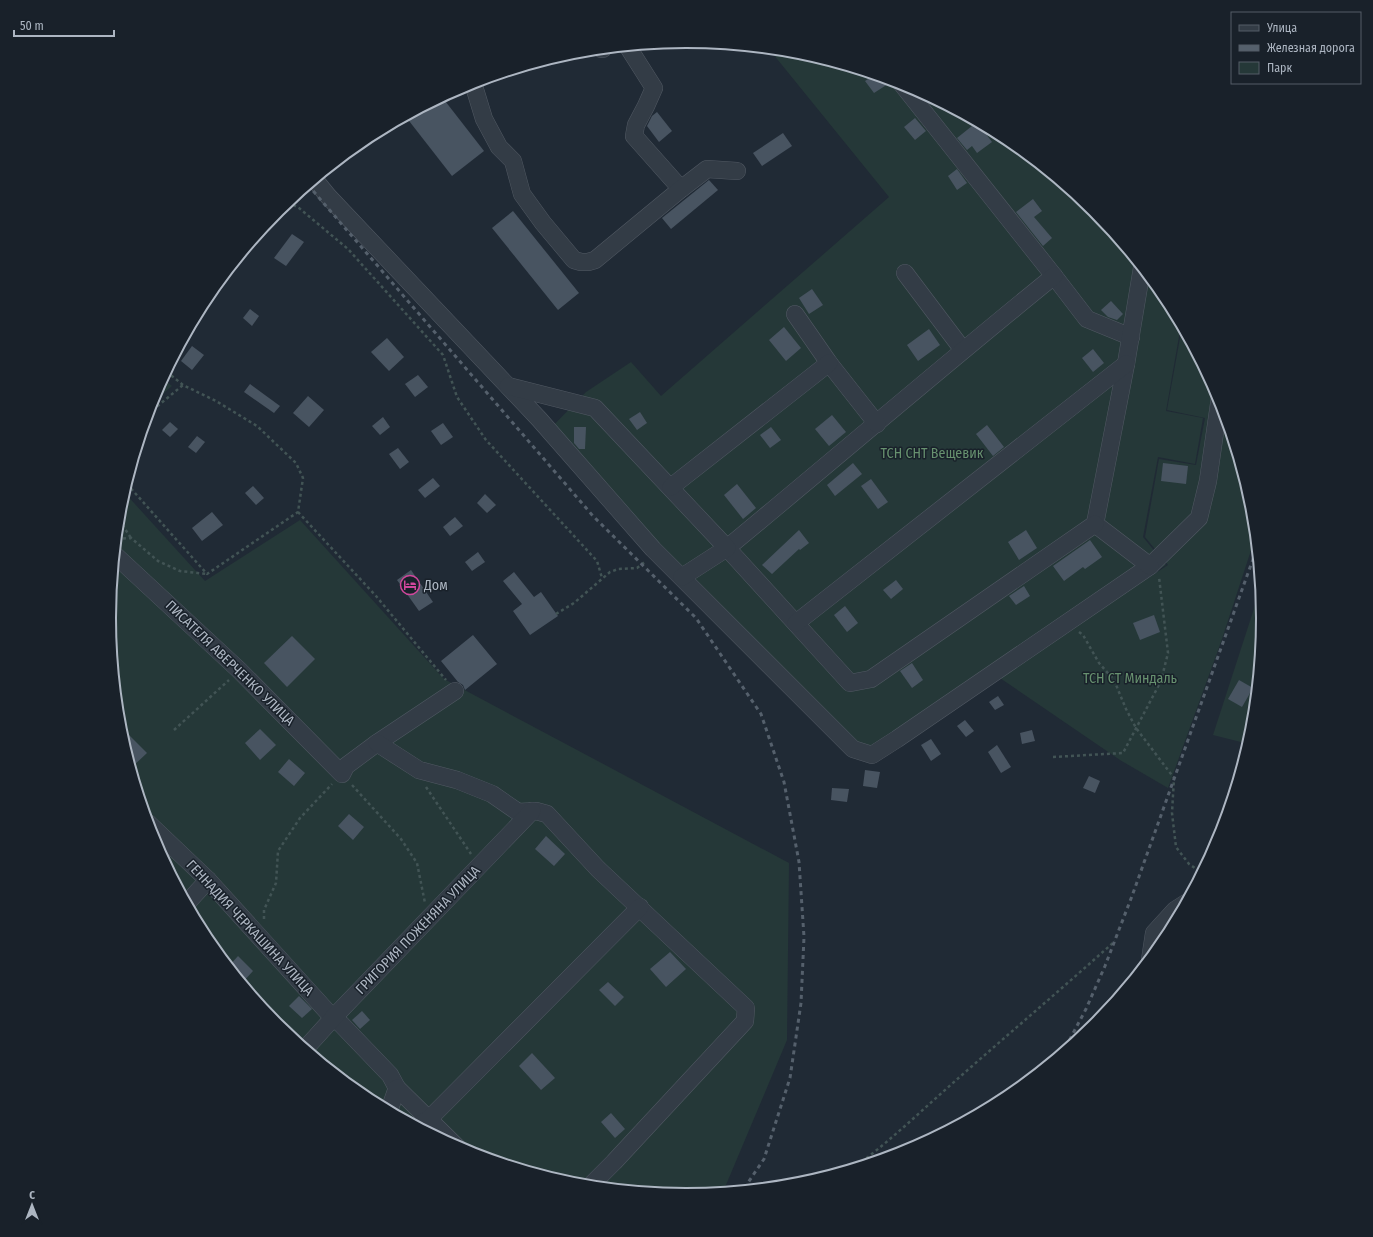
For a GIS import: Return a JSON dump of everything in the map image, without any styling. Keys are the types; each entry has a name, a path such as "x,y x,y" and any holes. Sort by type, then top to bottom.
{"street":[{"path":"631,51 654,88 636,125 634,136 681,189"},
{"path":"475,88 484,119 499,147 513,161 522,194 543,223 574,260 581,262 595,260 707,169 737,171"},
{"path":"909,93 1054,276 1086,319 1131,337"},
{"path":"318,184 508,386 653,550 682,577 853,749 872,754 897,739 1153,563 1199,518 1208,482 1218,411"},
{"path":"905,273 963,350"},
{"path":"508,386 595,408 671,487 850,683 871,679 1095,524 1131,337 1141,274"},
{"path":"682,577 727,548 877,424 963,350 1054,276"},
{"path":"795,314 829,363 877,424"},
{"path":"671,487 829,363"},
{"path":"796,623 1126,364"},
{"path":"1095,524 1153,563"},
{"name":"ПИСАТЕЛЯ АВЕРЧЕНКО УЛИЦА","path":"119,559 239,670 342,774"},
{"path":"342,774 346,766 455,691"},
{"path":"378,743 419,770 457,780 492,794 518,812 532,811 546,814 598,869 746,1008 745,1021 595,1181"},
{"name":"ГРИГОРИЯ ПОЖЕНЯНА УЛИЦА","path":"308,1045 532,811"},
{"name":"ГЕННАДИЯ ЧЕРКАШИНА УЛИЦА","path":"157,832 208,880 333,1018 341,1024 390,1075 397,1088 423,1123"},
{"path":"190,900 208,880"},
{"path":"423,1123 640,907"},
{"path":"1152,948 1154,933 1179,908"},
{"path":"391,1106 397,1088"}],"path":[{"path":"294,205 348,249 443,355 457,397 486,440 597,561 602,578"},
{"path":"124,527 131,538 158,561 180,571 206,574 298,512 303,478 296,463 257,426 216,401 183,385 171,375"},
{"path":"156,407 183,385"},
{"path":"131,489 206,574"},
{"path":"298,512 376,596 455,691"},
{"path":"122,539 131,538"},
{"path":"556,614 574,603 610,572 618,569 637,568 646,560 653,550"},
{"path":"1053,757 1123,753 1161,681 1168,653 1153,563"},
{"path":"1066,623 1084,635 1099,663 1114,680 1136,728 1174,778 1172,813 1176,847 1189,864 1198,870"},
{"path":"174,730 239,670"},
{"path":"264,942 264,910 276,882 278,851 300,818 342,774 370,807 401,839 417,863 428,920"},
{"path":"426,786 473,857 475,871"},
{"path":"862,1161 1062,989 1115,941"}],"green space":[{"name":"ТСН СНТ Вещевик","path":"774,55 834,67 905,91 972,124 1034,166 1063,190 1090,215 1139,271 1180,331 1166,411 1203,418 1195,464 1158,457 1143,537 1166,565 862,760 546,433 586,392 631,362 661,396 889,197"},
{"name":"ТСН СТ Миндаль","path":"1181,333 1214,400 1227,435 1238,471 1252,546 1221,642 1168,788 1120,760 997,676 1168,565 1145,537 1159,459 1196,465 1205,418 1167,410"},
{"path":"167,382 172,386 161,395"},
{"path":"129,498 205,581 300,520 444,679 789,863 787,1040 724,1188 649,1188 575,1178 539,1170 468,1146 434,1130 401,1113 339,1071 283,1022 234,966 192,904 159,837 146,802 135,766 127,730 117,656 117,581 121,544"},
{"path":"1257,601 1256,656 1252,693 1243,743 1213,735"}],"building":[{"path":"870,78 887,84 874,93 865,81"},
{"path":"446,102 484,151 452,176 408,120"},
{"path":"657,112 672,131 659,142 647,126 652,116"},
{"path":"915,118 926,131 915,140 904,127"},
{"path":"973,125 985,132 992,142 977,153 972,146 967,150 957,138"},
{"path":"783,133 792,146 762,166 753,153"},
{"path":"957,169 967,183 957,190 948,176"},
{"path":"709,180 718,190 671,229 662,218"},
{"path":"1033,199 1042,211 1034,217 1052,238 1043,246 1016,212"},
{"path":"513,211 579,293 558,310 492,228"},
{"path":"292,234 304,242 286,266 274,258"},
{"path":"812,289 823,305 809,314 799,298"},
{"path":"1111,301 1123,314 1117,320 1108,317 1101,310"},
{"path":"250,309 259,316 252,326 243,318"},
{"path":"784,327 801,348 786,361 769,340"},
{"path":"929,329 940,345 918,361 907,345"},
{"path":"387,338 404,357 389,371 371,352"},
{"path":"192,346 204,355 192,370 181,361"},
{"path":"1093,349 1104,363 1093,372 1082,358"},
{"path":"418,375 428,387 415,397 405,384"},
{"path":"250,384 280,406 274,413 244,392"},
{"path":"308,396 324,410 309,427 293,413"},
{"path":"640,412 647,423 637,430 629,419"},
{"path":"832,415 846,432 829,446 815,429"},
{"path":"383,417 390,427 380,435 372,426"},
{"path":"170,422 178,429 170,437 162,430"},
{"path":"443,423 453,437 441,445 431,431"},
{"path":"987,425 1004,447 993,456 976,434"},
{"path":"574,427 586,427 585,449 579,449 574,443"},
{"path":"771,427 781,440 770,448 760,435"},
{"path":"197,436 205,442 196,453 188,447"},
{"path":"398,448 409,462 400,469 389,454"},
{"path":"853,463 862,474 835,496 827,485"},
{"path":"1163,463 1188,466 1186,484 1161,481"},
{"path":"433,478 440,486 425,498 418,490"},
{"path":"871,479 888,502 878,509 861,486"},
{"path":"737,484 756,508 743,519 724,495"},
{"path":"253,486 264,498 256,505 245,493"},
{"path":"485,494 496,505 487,513 477,503"},
{"path":"212,512 223,525 202,541 192,528"},
{"path":"455,517 463,526 450,536 443,527"},
{"path":"799,530 809,543 800,550 799,549 772,574 762,565"},
{"path":"1026,530 1037,548 1019,560 1008,542"},
{"path":"1090,540 1102,557 1085,569 1083,567 1064,581 1053,566"},
{"path":"478,552 485,562 472,571 465,562"},
{"path":"411,570 433,602 419,611 397,580"},
{"path":"514,572 534,597 541,592 558,616 530,635 513,611 522,604 503,581"},
{"path":"896,580 903,589 891,599 883,590"},
{"path":"1024,586 1030,596 1016,605 1009,596"},
{"path":"845,606 858,623 847,632 834,615"},
{"path":"1154,615 1160,632 1140,640 1133,623"},
{"path":"473,635 497,664 465,690 463,685 458,682 441,661"},
{"path":"292,636 315,659 287,687 264,663"},
{"path":"912,663 923,680 912,688 900,671"},
{"path":"1239,680 1253,688 1242,707 1228,699"},
{"path":"998,696 1004,705 995,710 989,702"},
{"path":"965,720 974,731 966,737 957,726"},
{"path":"260,729 276,745 260,760 245,743"},
{"path":"1032,730 1035,741 1022,744 1020,733"},
{"path":"128,734 147,753 135,765"},
{"path":"931,739 941,754 931,761 921,745"},
{"path":"997,745 1011,767 1001,773 988,752"},
{"path":"289,759 305,773 294,786 278,772"},
{"path":"865,770 880,772 877,788 863,786"},
{"path":"1089,776 1100,781 1095,793 1083,788"},
{"path":"832,788 849,789 847,802 831,800"},
{"path":"349,814 364,827 353,840 338,826"},
{"path":"546,836 565,854 554,866 535,849"},
{"path":"670,952 686,969 666,987 650,969"},
{"path":"238,956 253,971 245,980 232,963"},
{"path":"608,982 624,997 615,1006 599,990"},
{"path":"299,996 312,1009 302,1018 289,1006"},
{"path":"362,1011 370,1020 360,1029 352,1020"},
{"path":"532,1053 555,1078 541,1090 519,1066"},
{"path":"611,1113 625,1129 615,1138 601,1122"}],"railway":[{"path":"311,189 593,516 696,618 761,714 784,782 799,862 804,937 801,1003 790,1078 764,1159 746,1186"},
{"path":"1068,1042 1086,1009 1105,966 1132,896 1253,558"}],"place":[{"name":"Дом","path":"410,585"}]}
